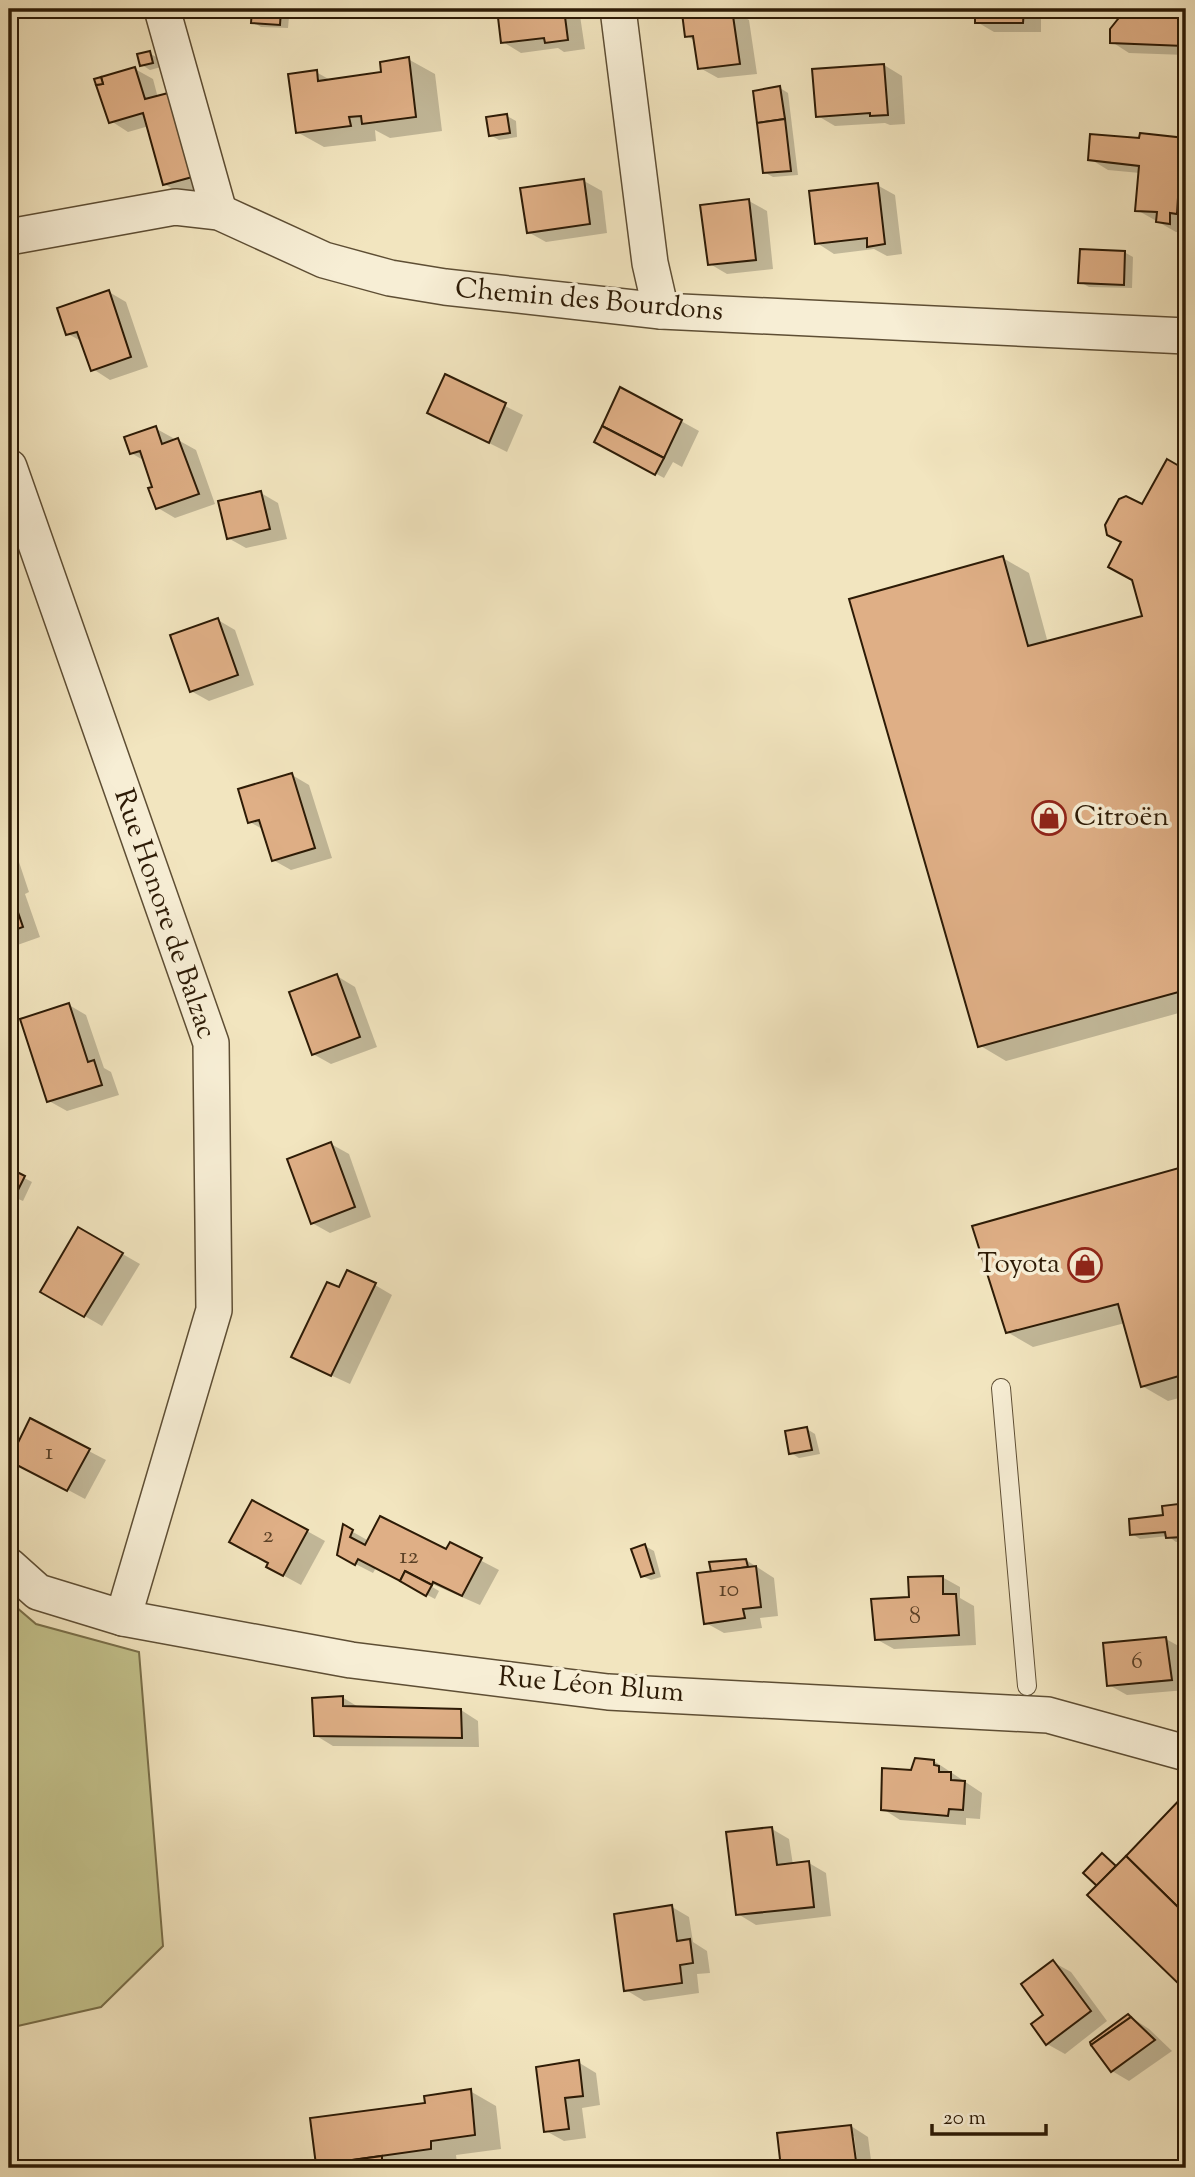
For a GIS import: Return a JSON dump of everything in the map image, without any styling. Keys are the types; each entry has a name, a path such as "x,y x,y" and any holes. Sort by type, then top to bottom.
{"street":[{"path":"162,9 219,212"},
{"path":"618,9 650,263 661,311"},
{"name":"Chemin des Bourdons","path":"9,237 175,207 219,212 324,260 390,278 445,287 661,311 1186,336"},
{"name":"Rue Honore de Balzac","path":"9,467 211,1043 214,1310 123,1618"},
{"name":"Rue Léon Blum","path":"9,1566 38,1592 123,1618 351,1660 608,1692 1048,1715 1186,1753"}],"lane":[{"path":"1001,1388 1027,1686"}],"shaded area":[{"path":"9,1601 36,1624 139,1652 163,1946 101,2007 9,2028"}],"building":[{"path":"252,9 281,10 280,25 251,23"},
{"path":"497,9 564,9 568,40 545,43 544,38 501,43"},
{"path":"732,9 740,64 698,69 693,36 685,37 682,13"},
{"path":"975,9 1024,9 1023,23 975,23"},
{"path":"1126,9 1185,11 1184,46 1110,43 1110,29"},
{"path":"150,51 153,63 140,66 137,54"},
{"path":"409,57 416,117 362,124 361,116 349,117 351,126 296,133 288,74 317,70 318,81 381,72 380,62"},
{"path":"884,64 888,115 870,116 870,113 816,117 812,69"},
{"path":"135,67 145,99 172,92 196,176 163,185 143,113 109,123 96,85 103,84 101,77"},
{"path":"101,77 103,84 96,85 94,79"},
{"path":"780,86 785,119 757,123 753,91"},
{"path":"507,114 510,133 489,136 486,117"},
{"path":"785,119 791,171 763,173 757,123"},
{"path":"1140,133 1185,138 1184,165 1180,165 1177,214 1170,213 1170,224 1156,222 1157,212 1135,211 1139,166 1088,160 1090,134 1139,138"},
{"path":"584,179 590,224 527,233 520,188"},
{"path":"878,183 885,244 867,247 867,238 815,244 809,191"},
{"path":"749,199 756,260 708,265 700,205"},
{"path":"1080,249 1125,251 1124,285 1078,283"},
{"path":"109,290 131,357 91,371 77,332 66,335 57,308"},
{"path":"445,374 506,403 489,443 427,413"},
{"path":"620,387 682,420 664,458 602,426"},
{"path":"156,426 162,444 178,438 199,494 156,509 148,488 152,487 140,451 130,454 124,437"},
{"path":"602,426 664,458 655,475 594,442"},
{"name":"Citroën","path":"1167,459 1186,470 1186,990 978,1047 849,599 1003,556 1028,646 1142,616 1132,580 1108,567 1121,542 1107,535 1105,525 1119,499 1126,496 1142,504"},
{"path":"261,491 270,529 227,539 218,501"},
{"path":"218,618 238,675 190,692 170,635"},
{"path":"292,773 315,848 272,861 259,820 248,823 238,789"},
{"path":"9,886 23,927 9,932"},
{"path":"337,974 360,1037 312,1055 289,992"},
{"path":"69,1003 88,1062 94,1060 102,1085 47,1102 20,1019"},
{"path":"331,1142 355,1207 311,1224 287,1159"},
{"name":"Toyota","path":"1186,1166 1186,1374 1141,1387 1118,1304 1006,1333 972,1226"},
{"path":"9,1168 25,1176 14,1198 9,1195"},
{"path":"78,1227 123,1253 84,1317 40,1292"},
{"path":"347,1270 376,1283 331,1376 291,1357 327,1282 339,1287"},
{"path":"30,1418 90,1449 67,1491 9,1461"},
{"path":"807,1427 812,1450 789,1454 785,1431"},
{"path":"252,1500 308,1530 283,1576 266,1567 268,1563 229,1542"},
{"path":"1178,1504 1182,1537 1166,1538 1165,1532 1130,1535 1129,1519 1163,1515 1162,1506"},
{"path":"380,1516 446,1549 450,1542 482,1558 462,1596 405,1571 400,1581 358,1559 355,1565 337,1555 343,1524 353,1530 350,1537 365,1545"},
{"path":"645,1544 654,1573 641,1577 631,1549"},
{"path":"746,1559 748,1567 711,1572 709,1562"},
{"path":"756,1566 761,1607 743,1609 745,1618 704,1624 697,1573"},
{"path":"405,1571 432,1585 426,1596 400,1581"},
{"path":"943,1576 943,1594 956,1594 959,1635 875,1640 871,1599 909,1597 908,1577"},
{"path":"1166,1637 1172,1680 1107,1686 1103,1643"},
{"path":"343,1696 343,1706 461,1709 462,1738 314,1736 312,1698"},
{"path":"915,1758 934,1760 934,1765 939,1766 939,1772 951,1772 951,1780 965,1781 963,1810 949,1809 948,1816 881,1810 882,1768 911,1770"},
{"path":"1186,1793 1186,1915 1126,1856"},
{"path":"772,1827 777,1865 809,1861 814,1907 736,1915 726,1832"},
{"path":"1102,1853 1116,1866 1097,1886 1083,1873"},
{"path":"1126,1856 1186,1915 1186,1991 1087,1895"},
{"path":"672,1905 677,1941 690,1939 693,1963 680,1965 682,1983 624,1991 614,1914"},
{"path":"1053,1960 1091,2011 1046,2045 1031,2024 1043,2015 1021,1984"},
{"path":"1128,2014 1131,2017 1091,2045 1090,2042"},
{"path":"1131,2017 1155,2040 1111,2072 1091,2045"},
{"path":"579,2060 583,2096 565,2098 569,2129 544,2132 536,2067"},
{"path":"471,2089 475,2135 431,2141 431,2149 316,2165 310,2118 425,2103 424,2096"},
{"path":"851,2125 857,2168 781,2168 777,2133"},
{"path":"382,2156 382,2166 316,2168 316,2165"}],"place":[{"name":"Citroën","path":"1049,818"},
{"name":"Toyota","path":"1085,1265"}]}
